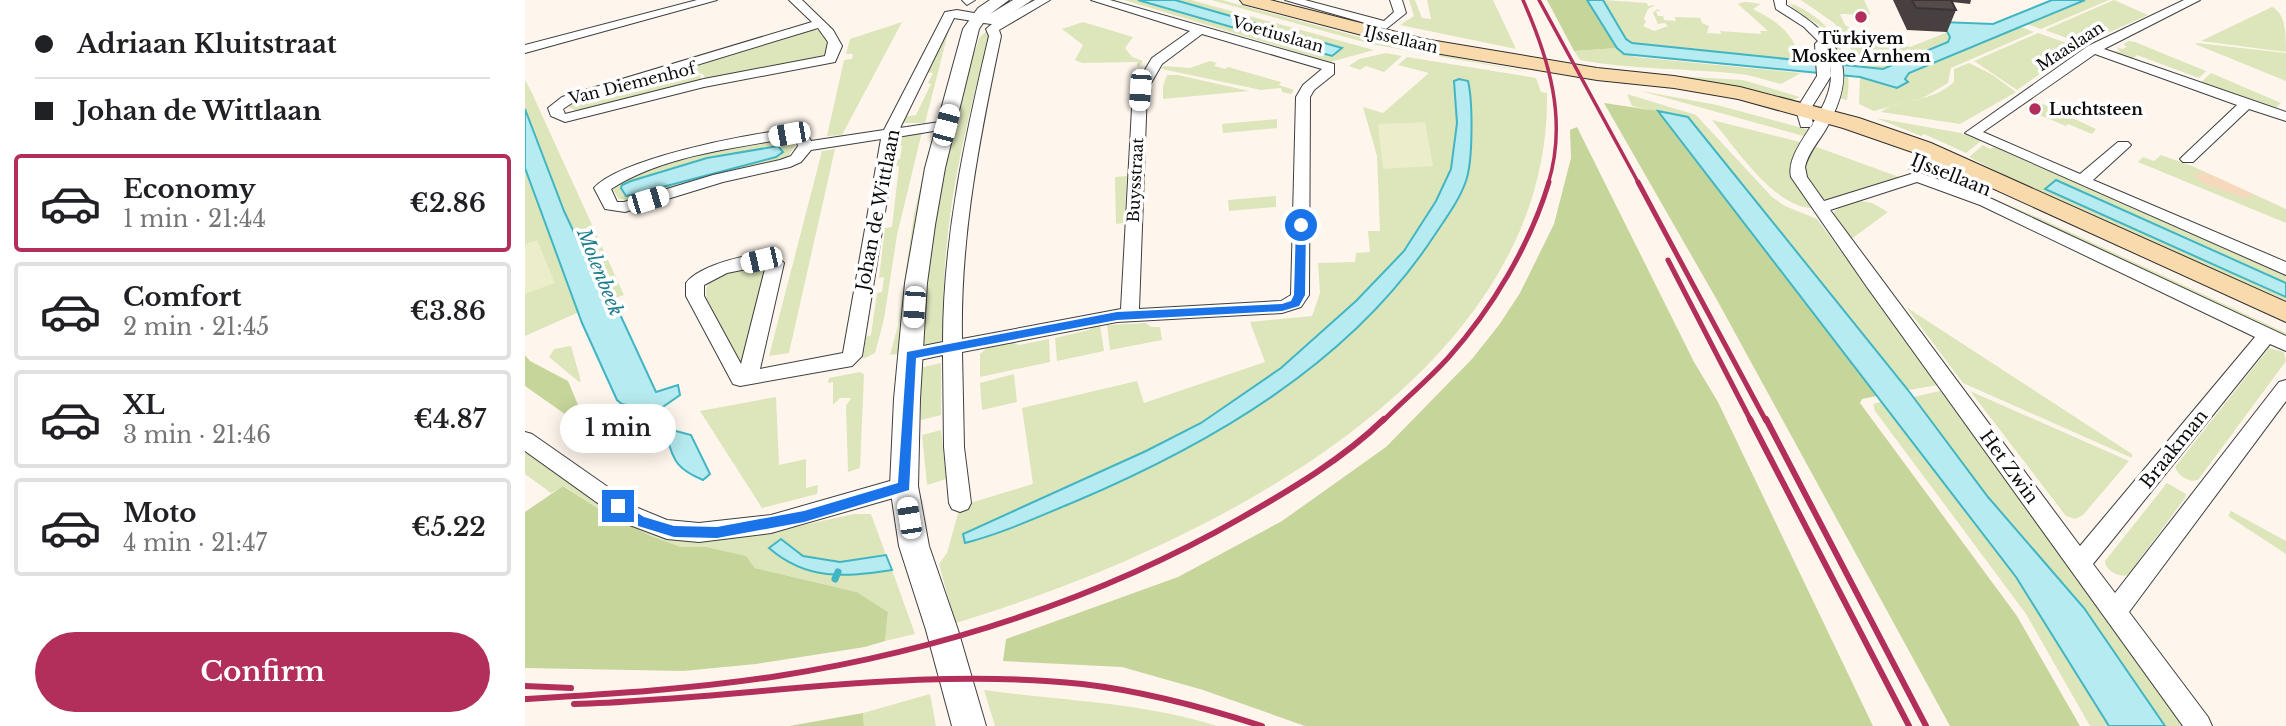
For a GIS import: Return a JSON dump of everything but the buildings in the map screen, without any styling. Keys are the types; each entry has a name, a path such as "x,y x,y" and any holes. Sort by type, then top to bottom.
{"main road":[{"name":"IJssellaan","path":"1249,0 1423,45 1597,74 1635,85 1813,119 1923,148 2286,313"},
{"name":"IJssellaan","path":"1813,119 1942,170 2280,335"}],"street":[{"path":"525,49 711,0"},
{"name":"Van Diemenhof","path":"795,0 818,24 835,42 835,50 830,59 744,74 565,118 558,117 555,108 567,100 818,24"},
{"path":"960,503 954,447 952,288 968,159 995,36 991,20 984,11 1000,0"},
{"path":"991,20 1024,0"},
{"path":"969,726 942,630 913,546 904,486 916,283 924,225 971,29 1044,0"},
{"name":"Voetiuslaan","path":"1097,0 1329,67 1329,71 1308,88 1303,97 1301,285 1295,303 1282,307 1130,315"},
{"path":"1291,0 1386,25 1400,13 1396,0"},
{"path":"1780,0 1780,6 1821,36 1831,69 1840,85 1813,119"},
{"name":"Maaslaan","path":"2082,181 1972,133 2093,49 2194,0"},
{"name":"Johan de Wittlaan","path":"845,361 852,356 890,132 949,15 991,20"},
{"name":"Buysstraat","path":"1130,315 1140,90 1147,71 1155,61 1200,30"},
{"path":"2093,49 2286,117"},
{"path":"1813,119 1831,69"},
{"path":"2188,159 2247,103"},
{"name":"Het Zwin","path":"1813,119 1797,167 1799,177 2199,726"},
{"path":"806,146 802,137 789,134 745,142 613,178 602,188 611,206 625,206 719,178 785,164 796,159 806,146 946,125"},
{"path":"2123,145 2082,181 2286,270"},
{"name":"IJssellaan","path":"1821,210 1917,177 1966,193 2280,335"},
{"path":"748,377 775,263 770,259 719,270 695,283 695,296 740,379 845,361"},
{"path":"911,355 1086,320 1130,315"},
{"name":"Braakman","path":"2080,563 2280,335"},
{"path":"2115,612 2286,387"},
{"path":"525,440 639,521 674,531 717,533 755,526 804,516 904,486"}],"green space":[{"path":"1124,0 1138,0 1331,56 1341,48 1175,0 1191,0 1374,50 1330,62"},
{"path":"1211,0 1222,0 1386,44 1533,73 1371,44"},
{"path":"1409,0 1415,0 1422,18 1431,19 1427,0 1493,0 1516,49 1400,25 1414,16"},
{"path":"1547,0 1587,0 1617,48 1574,51"},
{"path":"1603,0 1656,5 1648,9 1643,26 1654,31 1668,26 1665,23 1658,24 1653,13 1657,9 1661,11 1656,11 1658,16 1663,16 1664,20 1676,21 1675,17 1700,18 1702,23 1709,26 1707,33 1721,34 1720,31 1761,34 1760,31 1768,31 1738,4 1761,4 1753,9 1784,29 1794,43 1800,61 1632,43 1626,39"},
{"path":"1801,0 1864,0 1871,15 1840,14 1845,25 1866,36 1910,47 1948,32 1950,37 1948,42 1883,69 1858,67 1846,37 1834,23"},
{"path":"2085,0 2109,0 2041,29 2027,24"},
{"path":"2114,0 2148,15 2083,44 2045,30"},
{"path":"1790,3 1817,19 1837,41 1847,68 1847,100 1839,98 1843,70 1833,41 1820,26 1799,13"},
{"path":"2272,7 2283,19 2286,52 2201,41"},
{"path":"902,22 842,135 827,136 844,60 852,59 853,54 846,54 850,39"},
{"path":"1083,22 1133,37 1125,48 1132,57 1143,61 1139,67 1137,62 1082,63 1075,60 1083,45 1062,29"},
{"path":"2021,27 2034,32 1951,68 1948,83 1923,98 1874,111 1859,104 1860,77 1897,88 1908,81 1904,79 1909,73"},
{"path":"810,29 821,31 831,42 826,54 818,59 706,80 703,74 690,72 684,66"},
{"path":"947,29 925,123 903,123 903,117 916,115 931,84 928,83 933,73 926,72 931,68"},
{"path":"988,30 990,35 956,176 944,272 943,338 937,343 923,344 926,271 937,198 953,126 973,56 980,37"},
{"path":"2038,33 2078,47 2017,90 1974,61"},
{"path":"2129,41 2206,71 2199,78 2137,55 2133,58 2113,51 2120,52 2117,47 2127,47 2123,44"},
{"path":"2195,44 2286,53 2286,81"},
{"path":"1617,48 1635,57 1801,73 1781,84 1744,75 1580,60 1574,51"},
{"path":"1386,53 1402,56 1384,72 1366,66 1360,70 1349,66 1359,59"},
{"path":"1407,57 1536,78 1541,92 1547,93 1533,196 1490,287 1424,369 1341,440 1247,500 1147,551 1048,592 955,623 939,564 947,553 960,506 1033,484 1022,408 1137,381 1144,403 1265,362 1250,322 1312,316 1320,293 1318,263 1355,262 1356,253 1370,252 1368,231 1380,231 1377,156 1363,107 1383,113 1429,73 1398,65","holes":["1454,81 1468,81 1471,96 1469,171 1456,204 1392,293 1348,337 1223,429 1132,477 964,534 1201,423 1281,368 1356,301 1404,251 1436,201 1451,169 1457,123"]},
{"path":"1210,61 1217,63 1214,66 1225,69 1228,67 1281,82 1279,85 1294,90 1291,94 1282,92 1281,88 1261,90 1162,69 1163,66 1190,68"},
{"path":"1969,63 1991,74 2016,92 1960,124 1881,112 1945,89 1954,82 1954,69"},
{"path":"682,67 687,74 700,75 702,81 577,111 569,107 575,100"},
{"path":"2211,73 2281,103 2276,108 2200,83"},
{"path":"1167,75 1178,75 1249,91 1163,99 1163,86"},
{"path":"1661,75 1743,80 1800,97 1790,101"},
{"path":"525,80 624,295 606,301 564,211 525,109"},
{"path":"1593,82 1717,105 1810,130 1807,137 1641,91"},
{"path":"1627,94 1696,115 1772,197 1785,206 1817,219 1939,385 1908,390 1688,118 1632,106"},
{"path":"2036,101 2096,129 2092,134 2025,109"},
{"path":"1604,103 1658,111 1877,396 1862,399 1860,403 2017,616 2080,726 1950,726 1717,300"},
{"path":"1876,118 1961,133 1981,141 1966,153 1924,134 1921,136"},
{"path":"1277,119 1277,128 1223,133 1222,124"},
{"path":"1712,120 1804,143 1795,158 1814,208 1800,206 1771,188"},
{"path":"1425,122 1433,166 1383,169 1378,124"},
{"path":"1577,127 1694,362 1718,402 1873,726 1305,726 1203,690 1122,667 1003,661 1006,639 1178,577 1282,521 1386,447 1472,359 1520,293 1554,224 1571,158 1570,130"},
{"path":"922,132 897,235 884,319 875,353 863,359 866,337 871,335 877,293 882,292 884,277 879,278 885,228 892,227 899,166 888,167 889,161 900,159 902,146 890,147 900,137"},
{"path":"933,134 907,271 899,354 890,355 898,325 914,214"},
{"path":"788,138 794,139 796,144 787,158 631,200 619,199 612,188 646,170 669,163","holes":["768,147 776,157 636,194 626,196 621,188 631,181 707,158"]},
{"path":"1983,145 1990,149 1994,147 2286,274 2286,283 2057,180 2045,189 2286,297 2286,306 2061,204 1969,157"},
{"path":"1814,146 1899,177 1836,200 1822,199 1804,174 1805,162"},
{"path":"835,149 789,353 769,356 822,151"},
{"path":"2161,155 2192,166 2286,209 2286,223 2138,162 2143,157 2154,161"},
{"path":"1911,164 2044,220 2286,333 2286,339 1956,184 1907,170"},
{"path":"525,168 579,312 525,336"},
{"path":"1127,176 1124,223 1116,224 1115,177"},
{"path":"1276,196 1276,207 1229,211 1228,200"},
{"path":"1861,201 1872,203 1888,212 1850,240 1833,214 1837,209"},
{"path":"537,240 555,283 525,294 525,244"},
{"path":"751,266 767,270 744,374 710,313 706,288 711,279"},
{"path":"1906,307 2132,454 2132,458 1963,383"},
{"path":"1146,323 1151,327 1160,327 1162,340 1110,350 1107,325"},
{"path":"1100,325 1104,351 1057,361 1055,338"},
{"path":"1049,339 1050,362 980,377 980,354 988,347"},
{"path":"571,346 581,381 579,382 549,357 554,349"},
{"path":"2269,348 2284,352 2286,361 2198,480 2184,478 2175,467"},
{"path":"525,355 530,361 568,381 589,431 525,386"},
{"path":"941,363 941,415 921,420 920,368"},
{"path":"860,372 864,374 860,468 848,472 846,406 851,398 840,398 833,405 833,382 828,383 829,378"},
{"path":"1014,374 1017,402 982,410 980,383"},
{"path":"1970,391 2129,461 2083,515 2075,519 2066,516"},
{"path":"1944,392 2187,726 2165,726 2084,608 1988,497 1913,397"},
{"path":"776,397 779,465 806,459 806,488 818,485 817,494 762,508 700,411"},
{"path":"1881,402 2016,577 2109,726 2090,726 2026,614 1875,411 1873,404"},
{"path":"941,430 946,479 927,485 922,435"},
{"path":"525,452 606,508 711,540 763,534 854,514 871,514 886,555 840,562 803,556 781,539 770,548 851,575 892,570 915,634 885,641 888,612 857,592 755,568 746,556 707,547 681,547 651,536 602,511 564,486 551,493 525,474"},
{"path":"2167,483 2186,494 2185,498 2128,575 2113,572 2105,561"},
{"path":"563,486 602,511 651,536 681,547 707,547 746,556 755,568 857,592 888,612 885,641 865,647 756,664 683,671 525,668 525,512"},
{"path":"2231,511 2286,541 2286,554 2228,516"},
{"path":"984,690 1131,707 1217,726 995,726"},
{"path":"930,694 936,726 864,726 863,713"},
{"path":"863,713 864,726 789,726"}],"sand":[{"path":"2207,173 2253,194 2247,199 2202,183 2193,174"}],"water":[{"path":"1138,0 1175,0 1342,48 1332,56"},
{"path":"1587,0 1603,0 1626,39 1632,43 1883,69 1948,42 1950,37 1942,22 1993,24 2052,0 2085,0 1909,73 1905,79 1908,82 1897,88 1860,77 1624,54 1617,48"},
{"path":"1454,81 1468,81 1470,91 1471,146 1466,181 1443,223 1400,282 1362,323 1320,361 1274,395 1176,454 1074,502 1007,530 965,543 963,534 1146,451 1201,423 1281,368 1356,301 1404,251 1436,201 1451,169 1457,123"},
{"path":"525,109 564,211 608,305 618,310 656,392 678,385 680,395 657,411 622,404 617,400 582,323 525,168"},
{"path":"1658,111 1688,117 1908,390 1988,497 2084,608 2165,726 2109,726 2016,577"},
{"path":"778,146 783,152 776,157 626,196 621,188 631,181 707,158"},
{"path":"2056,180 2286,283 2286,297 2045,189"},
{"path":"676,431 691,435 710,474 703,480 688,473 675,459 667,437"},
{"path":"781,539 803,556 840,562 886,555 892,570 842,575 812,571 783,559 769,548"}],"waterway":[{"name":"Molenbeek","path":"835,579 838,572"}],"railway":[{"path":"1523,0 1541,45 1553,90 1556,137 1548,184"},
{"path":"1539,0 1639,184"},
{"path":"1383,421 1440,366 1480,319 1520,252 1549,182"},
{"path":"1638,182 1766,421"},
{"path":"1668,260 1751,421"},
{"path":"525,699 683,688 778,676 898,652 1017,618 1132,573 1241,518 1334,461 1384,419"},
{"path":"1750,419 1909,726"},
{"path":"1766,419 1926,726"},
{"path":"574,704 892,681 1019,679 1082,684 1150,695 1262,726"},
{"path":"525,686 571,688"}],"place":[{"name":"Türkiyem Moskee Arnhem","path":"1861,17"},
{"name":"Luchtsteen","path":"2035,109"}],"route":[{"path":"618,506 639,521 674,531 717,533 804,516 904,486 911,355 1086,320 1282,307 1295,303 1300,295 1301,285 1301,225"}]}
